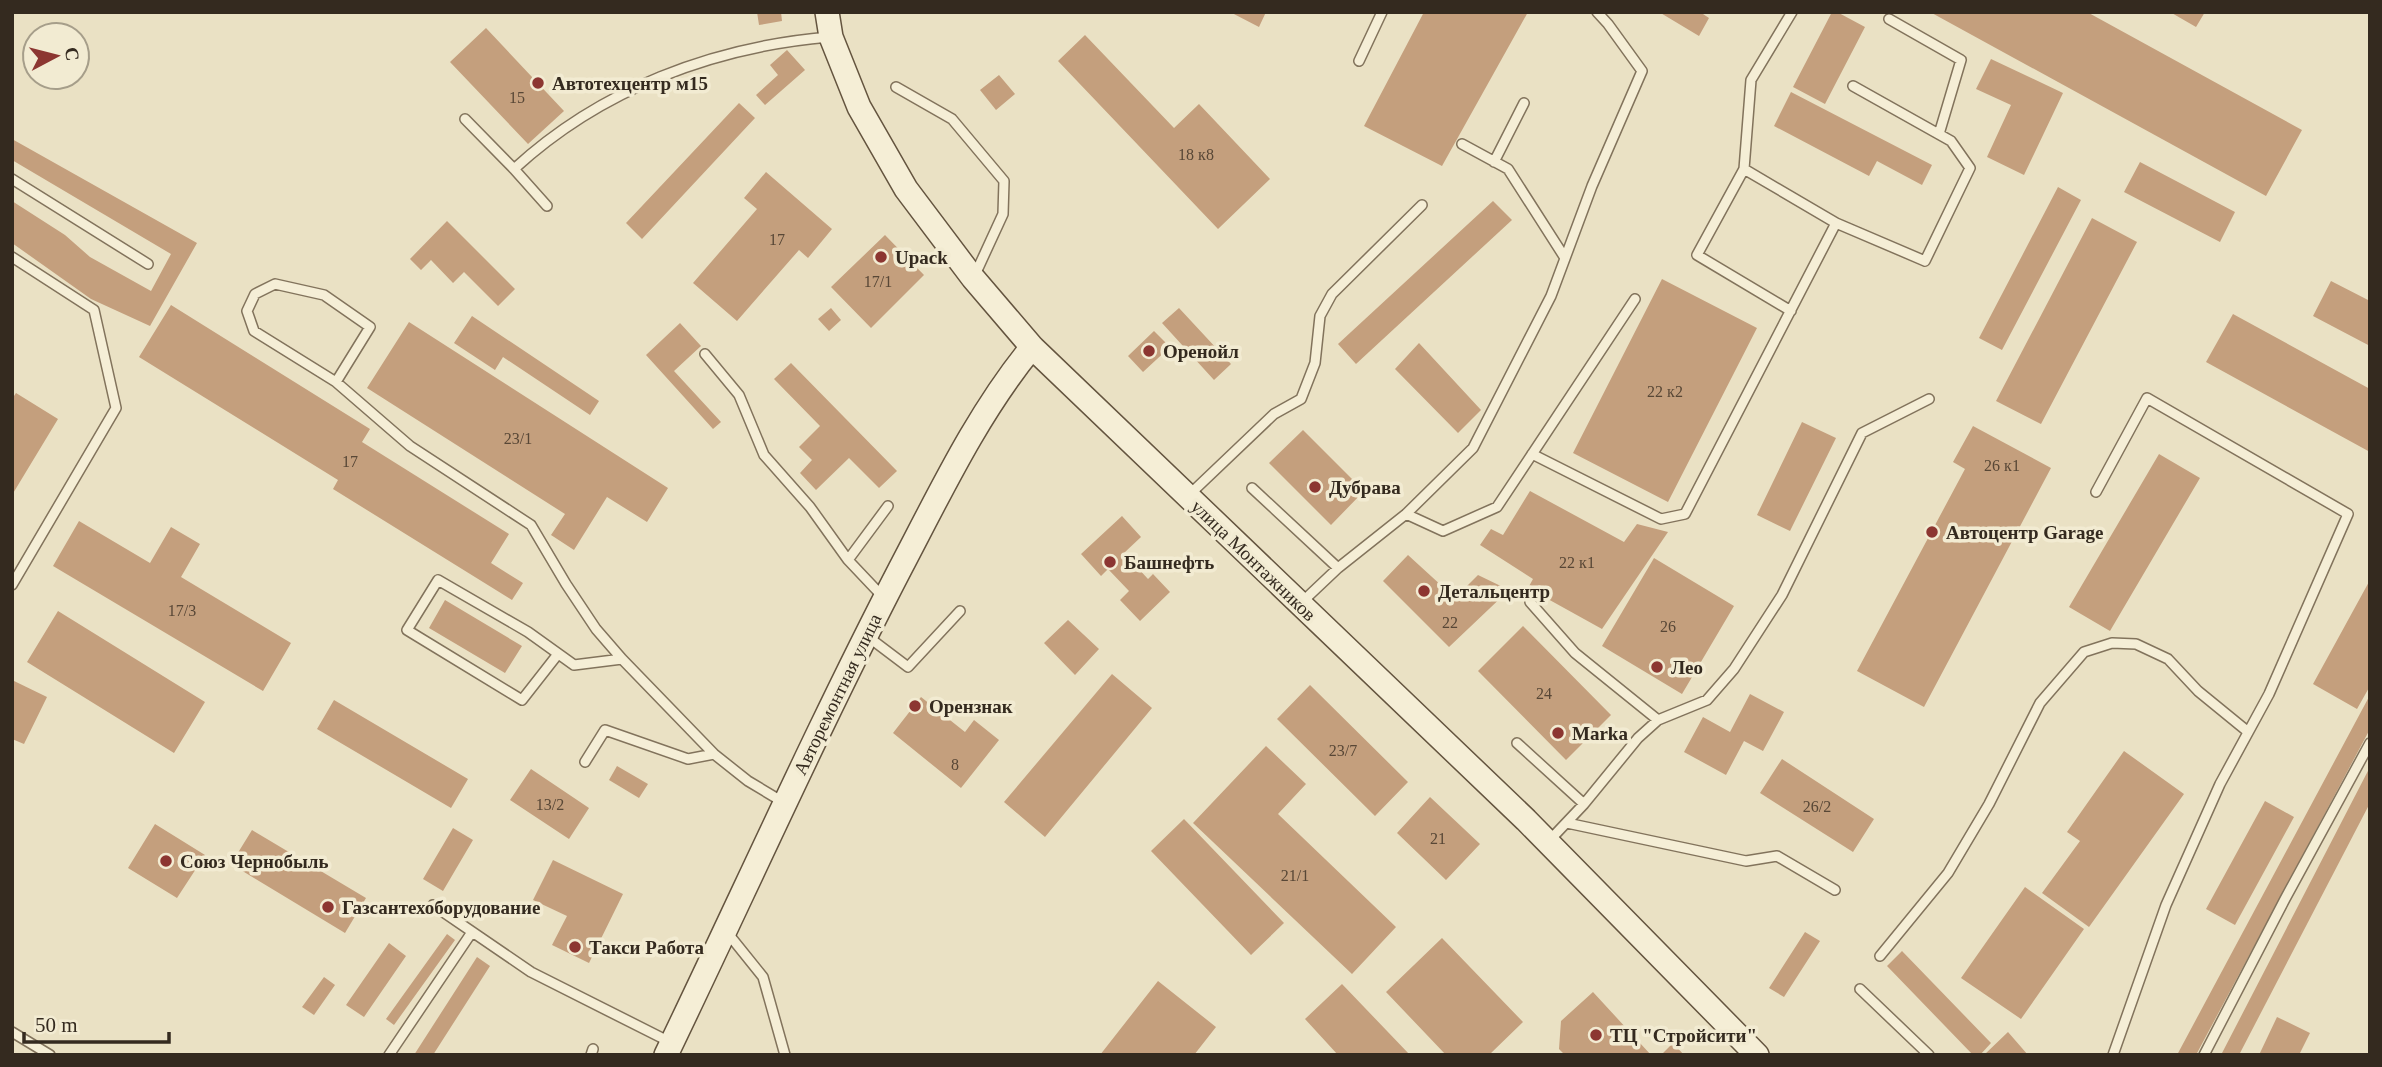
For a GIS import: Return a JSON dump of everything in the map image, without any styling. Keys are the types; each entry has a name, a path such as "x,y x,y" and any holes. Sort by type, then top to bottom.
{"main road":[{"name":"улица Монтажников","path":"827,12 831,37 859,107 906,190 973,278 1032,347 1548,842 1757,1055"},
{"name":"Авторемонтная улица","path":"669,1049 784,803 885,598 990,403 1032,347"}],"lane":[{"path":"1359,61 1382,12"},
{"path":"1300,604 1338,568 1406,514 1473,448 1551,296 1591,186 1642,71 1597,12"},
{"path":"1791,311 1697,255 1744,169 1751,80 1792,12"},
{"path":"1889,19 1961,60 1939,134"},
{"path":"514,169 544,142 654,77 735,52 797,40 831,37"},
{"path":"1744,169 1836,223 1925,261 1970,168 1951,141 1853,86"},
{"path":"896,87 952,119 1004,181 1003,214 973,278"},
{"path":"1494,162 1524,103"},
{"path":"465,119 547,206"},
{"path":"1462,144 1508,169 1565,258"},
{"path":"12,179 148,264"},
{"path":"1188,496 1274,414 1301,398 1315,363 1320,317 1332,294 1422,205"},
{"path":"1532,454 1661,519 1685,514 1836,223"},
{"path":"12,257 94,310 116,408 12,585"},
{"path":"336,382 370,327 324,295 275,284 256,294 247,311 254,331 336,382 410,446 531,525 596,629 622,659 713,754 748,781 784,803"},
{"path":"1406,514 1443,531 1497,507 1635,299"},
{"path":"705,354 739,395 764,454 810,507 848,559 885,598"},
{"path":"1548,842 1584,804 1638,738 1658,720 1707,700 1734,668 1782,595 1862,433 1929,398"},
{"path":"2096,492 2147,398 2348,514 2269,694 2220,784 2166,905 2113,1055"},
{"path":"1252,488 1338,568"},
{"path":"848,559 888,506"},
{"path":"558,654 522,700 407,630 439,580 528,632 558,654 574,666 622,659"},
{"path":"1530,602 1575,653 1658,720"},
{"path":"866,635 908,667 960,611"},
{"path":"1880,956 1948,873 1989,804 2040,703 2084,652 2112,643 2136,644 2168,659 2198,691 2247,731"},
{"path":"585,762 605,730 688,760 713,754"},
{"path":"1517,743 1584,804"},
{"path":"2204,1055 2370,743"},
{"path":"1567,823 1746,861 1777,856 1835,890"},
{"path":"433,905 531,972 669,1049"},
{"path":"725,929 763,977 785,1055"},
{"path":"389,1055 472,932"},
{"path":"1860,989 1929,1055"},
{"path":"12,1032 50,1055"}],"building":[{"path":"757,12 781,12 782,21 759,25"},
{"path":"1230,12 1266,12 1259,27"},
{"path":"1424,12 1528,12 1442,166 1364,126"},
{"path":"1659,12 1700,12 1709,18 1699,36"},
{"path":"1832,12 1865,27 1825,104 1793,87"},
{"path":"1930,12 2087,12 2302,130 2266,196"},
{"path":"2170,12 2205,12 2196,27"},
{"path":"486,28 564,111 528,144 450,62"},
{"path":"1085,35 1174,128 1199,104 1270,179 1218,229 1058,61"},
{"path":"787,50 805,70 765,105 756,95 778,75 770,65"},
{"path":"1991,59 2063,93 2024,175 1987,157 2011,105 1976,89"},
{"path":"999,75 1015,94 996,110 980,90"},
{"path":"1791,92 1932,165 1922,185 1877,161 1869,176 1774,126"},
{"path":"739,103 755,118 642,239 626,223"},
{"path":"12,139 197,243 150,326 91,299 12,243 12,201 65,235 90,257 151,291 171,254 12,160"},
{"path":"2140,162 2235,212 2220,242 2124,192"},
{"path":"766,172 832,229 808,258 799,250 737,321 693,283 757,209 744,198"},
{"path":"2058,187 2081,200 2002,350 1979,338"},
{"path":"1493,201 1512,220 1356,364 1338,344"},
{"path":"2092,218 2137,242 2041,424 1996,401"},
{"path":"447,221 515,289 498,306 464,272 453,283 431,260 421,270 410,259"},
{"path":"885,235 924,275 871,328 831,287"},
{"path":"1662,279 1757,328 1668,502 1573,453"},
{"path":"2331,281 2370,301 2370,346 2313,316"},
{"path":"171,305 370,429 362,442 509,534 491,563 523,583 512,600 333,489 338,480 139,357"},
{"path":"831,308 841,320 829,331 818,319"},
{"path":"1179,308 1231,364 1214,380 1162,323"},
{"path":"2233,314 2370,389 2370,452 2206,362"},
{"path":"472,316 599,401 590,415 503,357 495,370 454,343"},
{"path":"409,322 668,488 647,522 607,497 574,550 551,535 565,514 367,388"},
{"path":"680,323 701,346 674,371 721,422 713,429 646,355"},
{"name":"Оренойл","path":"1154,331 1170,347 1143,372 1128,356"},
{"path":"1419,343 1481,410 1458,433 1395,369"},
{"path":"791,363 897,471 879,488 849,458 816,490 800,473 812,460 799,447 820,426 774,379"},
{"path":"16,393 58,419 12,495 12,399"},
{"path":"1802,422 1836,438 1790,531 1757,515"},
{"path":"1973,426 2051,468 1924,707 1857,671 1965,469 1953,462"},
{"path":"1303,430 1364,491 1331,525 1269,463"},
{"path":"2159,454 2200,478 2110,631 2069,607"},
{"path":"1530,491 1624,542 1637,524 1668,532 1602,629 1528,588 1533,579 1480,545 1491,529 1503,535"},
{"name":"Башнефть","path":"1122,516 1141,537 1124,553 1148,579 1153,574 1170,592 1140,621 1120,600 1129,591 1108,569 1101,576 1081,554"},
{"path":"79,521 150,563 171,527 200,544 181,577 291,643 263,691 53,566"},
{"path":"1408,555 1455,598 1478,575 1509,590 1449,647 1383,581"},
{"path":"1654,558 1734,606 1682,694 1602,646"},
{"path":"2370,580 2370,686 2357,709 2313,684"},
{"path":"445,600 522,646 505,673 429,628"},
{"path":"58,611 205,702 174,753 27,662"},
{"path":"1068,620 1099,649 1075,675 1044,643"},
{"path":"1523,626 1611,715 1566,760 1478,671"},
{"path":"1112,674 1152,708 1045,837 1004,802"},
{"path":"12,680 47,697 24,744 12,739"},
{"path":"1310,685 1408,782 1375,816 1277,719"},
{"path":"1750,694 1784,712 1763,751 1744,741 1726,775 1684,752 1703,717 1730,732"},
{"path":"2370,695 2370,729 2196,1055 2177,1055"},
{"path":"921,697 965,732 974,720 999,740 961,788 893,733"},
{"path":"334,700 468,779 451,808 317,729"},
{"path":"1266,746 1306,784 1278,814 1396,927 1352,974 1193,823"},
{"path":"2124,751 2184,794 2089,927 2042,893 2080,841 2067,832"},
{"path":"1782,759 1874,819 1853,852 1760,793"},
{"path":"617,766 648,784 639,798 609,780"},
{"path":"2370,767 2370,803 2239,1055 2221,1055"},
{"path":"531,769 589,808 569,839 510,800"},
{"path":"1430,797 1480,844 1446,880 1397,833"},
{"path":"2265,801 2294,817 2235,925 2206,909"},
{"path":"1184,819 1284,923 1251,955 1151,851"},
{"name":"Союз Чернобыль","path":"155,824 205,855 177,898 128,868"},
{"path":"453,828 473,840 443,891 423,879"},
{"path":"252,830 366,898 345,933 231,864"},
{"path":"553,860 623,894 589,963 552,945 567,916 533,900"},
{"path":"2025,887 2084,929 2021,1019 1961,978"},
{"path":"1805,932 1820,941 1784,997 1769,988"},
{"path":"447,934 455,940 394,1025 386,1019"},
{"path":"1442,938 1523,1022 1489,1055 1446,1055 1386,992"},
{"path":"389,943 406,956 364,1017 346,1005"},
{"path":"1902,951 1991,1043 1980,1055 1973,1055 1887,966"},
{"path":"477,957 490,966 433,1055 414,1055"},
{"path":"324,977 335,985 314,1015 302,1007"},
{"path":"1158,981 1216,1027 1194,1055 1100,1055"},
{"path":"1342,984 1410,1055 1338,1055 1305,1019"},
{"name":"ТЦ \"Стройсити\"","path":"1593,992 1651,1055 1565,1055 1559,1049 1561,1021"},
{"path":"2277,1017 2310,1033 2299,1055 2259,1055"},
{"path":"2008,1032 2028,1055 1984,1055"},
{"name":"ТЦ \"Стройсити\"","path":"1673,1043 1684,1055 1661,1055"}],"place":[{"name":"Автотехцентр м15","path":"538,83"},
{"name":"Upack","path":"881,257"},
{"name":"Оренойл","path":"1149,351"},
{"name":"Дубрава","path":"1315,487"},
{"name":"Автоцентр Garage","path":"1932,532"},
{"name":"Башнефть","path":"1110,562"},
{"name":"Детальцентр","path":"1424,591"},
{"name":"Лео","path":"1657,667"},
{"name":"Орензнак","path":"915,706"},
{"name":"Marka","path":"1558,733"},
{"name":"Союз Чернобыль","path":"166,861"},
{"name":"Газсантехоборудование","path":"328,907"},
{"name":"Такси Работа","path":"575,947"},
{"name":"ТЦ \"Стройсити\"","path":"1596,1035"}]}
